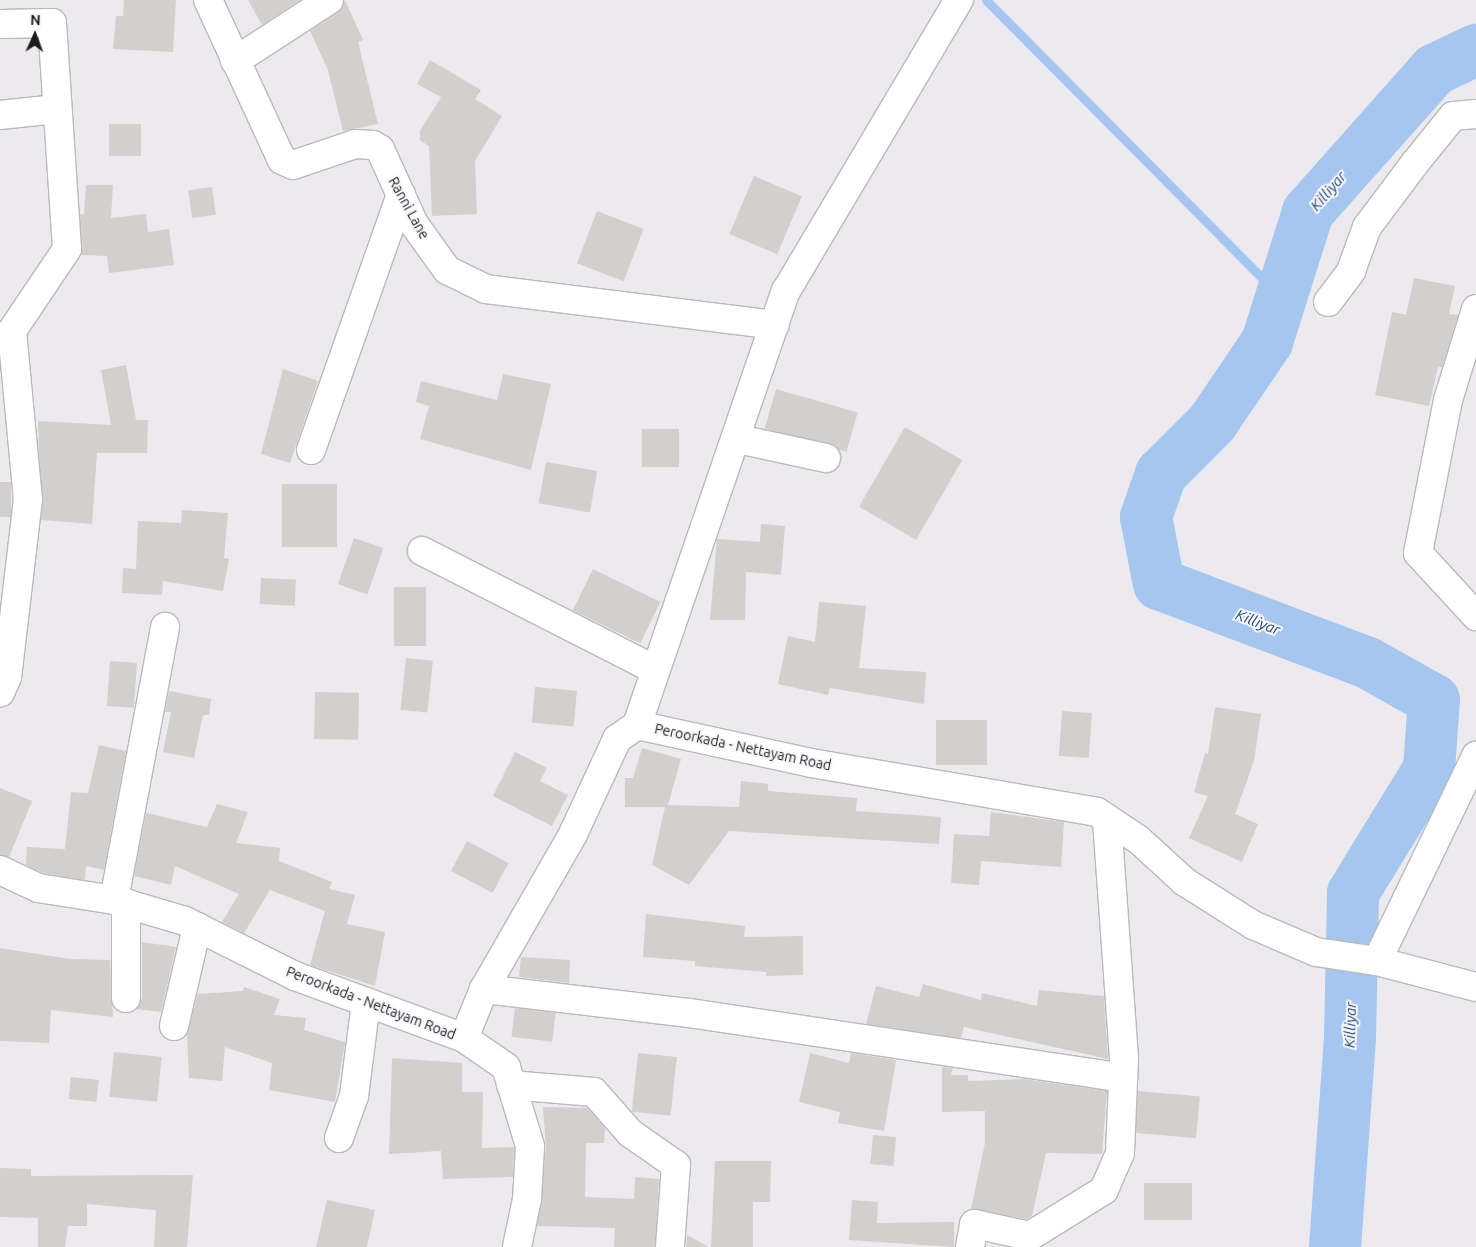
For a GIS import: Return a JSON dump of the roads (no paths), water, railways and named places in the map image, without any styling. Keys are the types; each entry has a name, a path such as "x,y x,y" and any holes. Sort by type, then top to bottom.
{"street":[{"name":"Ranni Lane","path":"208,0 282,160 293,165 364,142 380,149 414,224 446,270 486,289 775,324"},
{"path":"235,60 328,0"},
{"path":"637,725 654,669 738,439 786,291 959,0"},
{"path":"0,24 52,23 66,249 12,331 28,499 7,677 0,693"},
{"path":"0,115 58,109"},
{"path":"1328,302 1351,271 1367,227 1452,116 1476,114"},
{"path":"311,450 401,194"},
{"path":"1476,309 1448,400 1418,554 1476,616"},
{"path":"738,439 826,458"},
{"path":"422,551 654,669"},
{"path":"126,998 120,901 166,627"},
{"name":"Peroorkada - Nettayam Road","path":"0,870 38,888 120,901 197,927 295,976 464,1038 484,989 573,834 617,739 637,725 811,763 1097,812 1140,840 1185,882 1253,925 1316,952 1377,961 1476,987"},
{"path":"1377,961 1476,756"},
{"path":"970,1247 974,1224 1030,1236 1104,1190 1120,1153 1123,1078 1106,819"},
{"path":"174,1026 197,927"},
{"path":"484,989 689,1014 1123,1078"},
{"path":"339,1138 354,1096 366,1002"},
{"path":"464,1038 506,1068 530,1146 527,1199 517,1247"},
{"path":"511,1085 594,1092 630,1133 676,1165 670,1247"}],"waterway":[{"path":"986,0 1281,297"},
{"name":"Killiyar","path":"1335,1247 1350,1038 1353,893 1429,769 1434,700 1368,663 1159,584 1146,517 1161,474 1212,423 1267,342 1308,212 1434,70 1476,50"}]}
